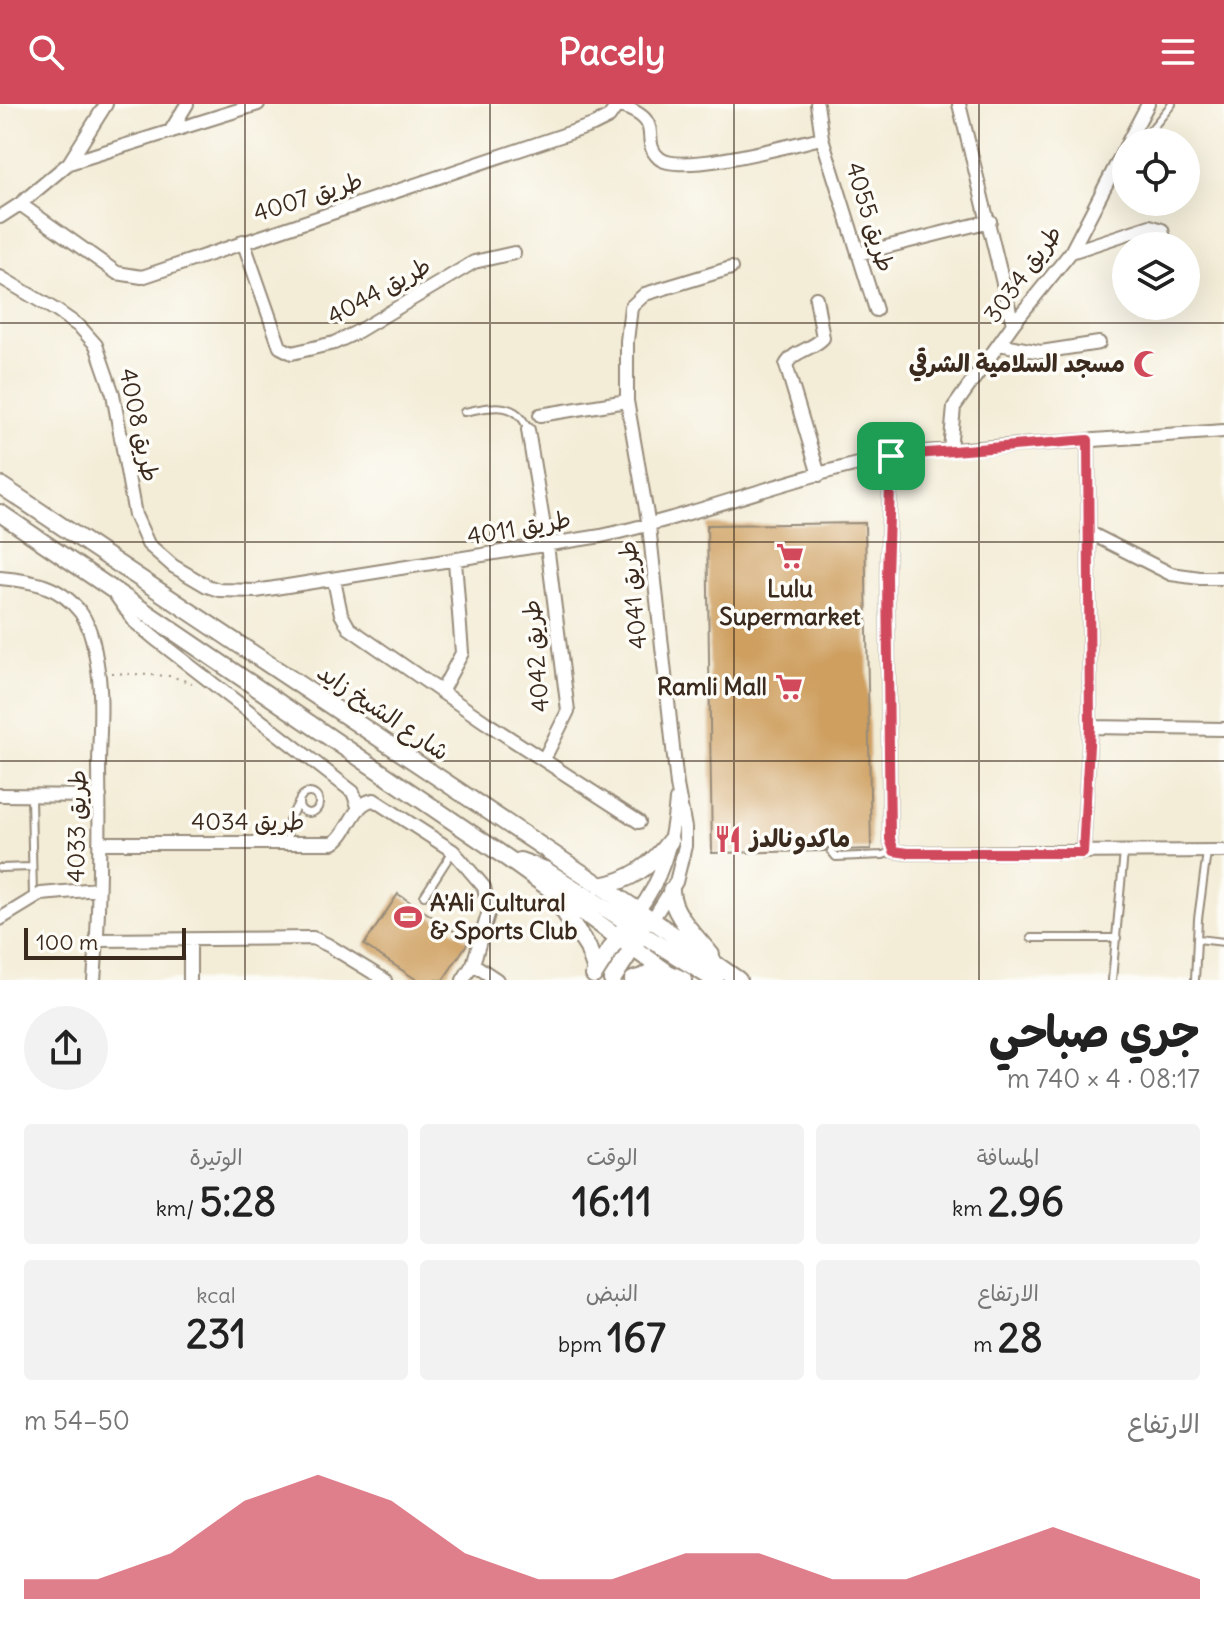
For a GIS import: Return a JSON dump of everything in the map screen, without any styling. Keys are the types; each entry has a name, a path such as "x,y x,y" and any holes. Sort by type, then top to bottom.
{"main road":[{"name":"شارع الشيخ زايد","path":"0,485 600,886 638,927 675,977"},
{"name":"شارع الشيخ زايد","path":"0,513 618,937 638,927"},
{"path":"600,886 627,880 637,874 655,860 670,841"},
{"path":"510,860 545,870 638,927"},
{"path":"545,885 574,923 588,948 593,976"},
{"path":"671,891 672,902 719,975"},
{"name":"شارع الشيخ زايد","path":"638,927 719,975 738,980"},
{"name":"طريق 4041","path":"612,980 638,927"},
{"path":"593,976 618,937"},
{"path":"633,980 651,974 675,977"}],"street":[{"path":"0,217 69,163 106,104"},
{"path":"170,132 187,104"},
{"path":"69,163 258,104"},
{"name":"طريق 4055","path":"817,104 822,138 876,310"},
{"path":"959,104 1013,324"},
{"name":"طريق 3034","path":"1135,128 1148,104"},
{"name":"طريق 4055","path":"618,105 633,110 648,122 653,150 668,163 687,164 731,158 822,138"},
{"name":"طريق 4007","path":"20,204 117,273 133,277 151,274 593,125 609,117 618,105"},
{"name":"طريق 3034","path":"950,450 954,407 1013,324 1071,252 1112,172"},
{"path":"858,254 990,221"},
{"path":"1132,232 1150,226 1162,232"},
{"path":"1071,252 1112,239"},
{"name":"طريق 4044","path":"243,241 280,347 292,353 334,343 355,333 474,262 514,253"},
{"name":"طريق 4041","path":"638,927 671,891 682,864 685,828 677,785 649,526 627,401 627,341 631,307 645,294 731,268"},
{"name":"طريق 4008","path":"0,277 80,327 96,345 113,394 135,515 143,536 155,552 173,566 196,581 219,590"},
{"path":"816,298 823,338 818,344 797,353 786,365 819,475"},
{"name":"طريق 3034","path":"999,344 1041,352 1099,343"},
{"path":"540,415 627,401"},
{"name":"طريق 4042","path":"528,430 547,545 568,711 544,759"},
{"name":"طريق 4011","path":"219,590 256,591 334,580 649,526 891,456 1224,431"},
{"path":"1083,853 1090,727 1088,440"},
{"path":"891,456 887,575 892,845 908,853 1224,851"},
{"path":"1088,532 1171,574 1224,578"},
{"path":"441,692 462,653 455,561"},
{"path":"0,578 32,581 68,599 82,614 91,632 99,673"},
{"name":"طريق 4042","path":"334,580 341,614 349,628 639,822"},
{"path":"111,588 135,622 219,691 353,792 359,809"},
{"name":"طريق 4033","path":"94,980 98,940 99,673"},
{"path":"1090,727 1224,729"},
{"name":"طريق 4041","path":"638,927 670,841 677,785"},
{"path":"0,795 100,796"},
{"name":"طريق 4034","path":"99,843 333,843 341,837 365,802 374,800 453,851"},
{"path":"453,851 484,887 489,911 473,964 463,980"},
{"path":"0,919 33,898 51,892 98,889"},
{"path":"98,940 313,938 385,980"},
{"path":"190,940 190,980"},
{"path":"473,964 497,980"}],"lane":[{"path":"1152,128 1172,104"},
{"path":"464,412 500,406 508,408 521,416 528,430"},
{"path":"31,796 33,898"},
{"path":"287,843 289,820 299,800"},
{"path":"831,851 836,857 887,855 892,845"},
{"path":"424,896 453,851"},
{"path":"1195,980 1198,919 1207,851"},
{"path":"1112,980 1124,852"},
{"path":"0,868 32,867"},
{"path":"1031,938 1117,938"},
{"path":"1198,939 1224,942"}],"path":[{"path":"99,673 170,676 196,685"}],"building":[{"name":"Ramli Mall","path":"865,523 871,849 838,850 831,845 825,851 712,853 707,525"},
{"name":"A'Ali Cultural & Sports Club","path":"398,894 469,941 443,980 417,980 364,945"}],"place":[{"name":"مسجد السلامية الشرقي","path":"1147,364"},
{"name":"Lulu Supermarket","path":"790,556"},
{"name":"Ramli Mall","path":"789,687"},
{"name":"ماكدونالدز","path":"728,839"},
{"name":"A'Ali Cultural & Sports Club","path":"408,917"}],"route":[{"path":"1088,440 1090,727 1083,853 900,853 894,851 891,845 887,575 891,456 1088,440"}]}
